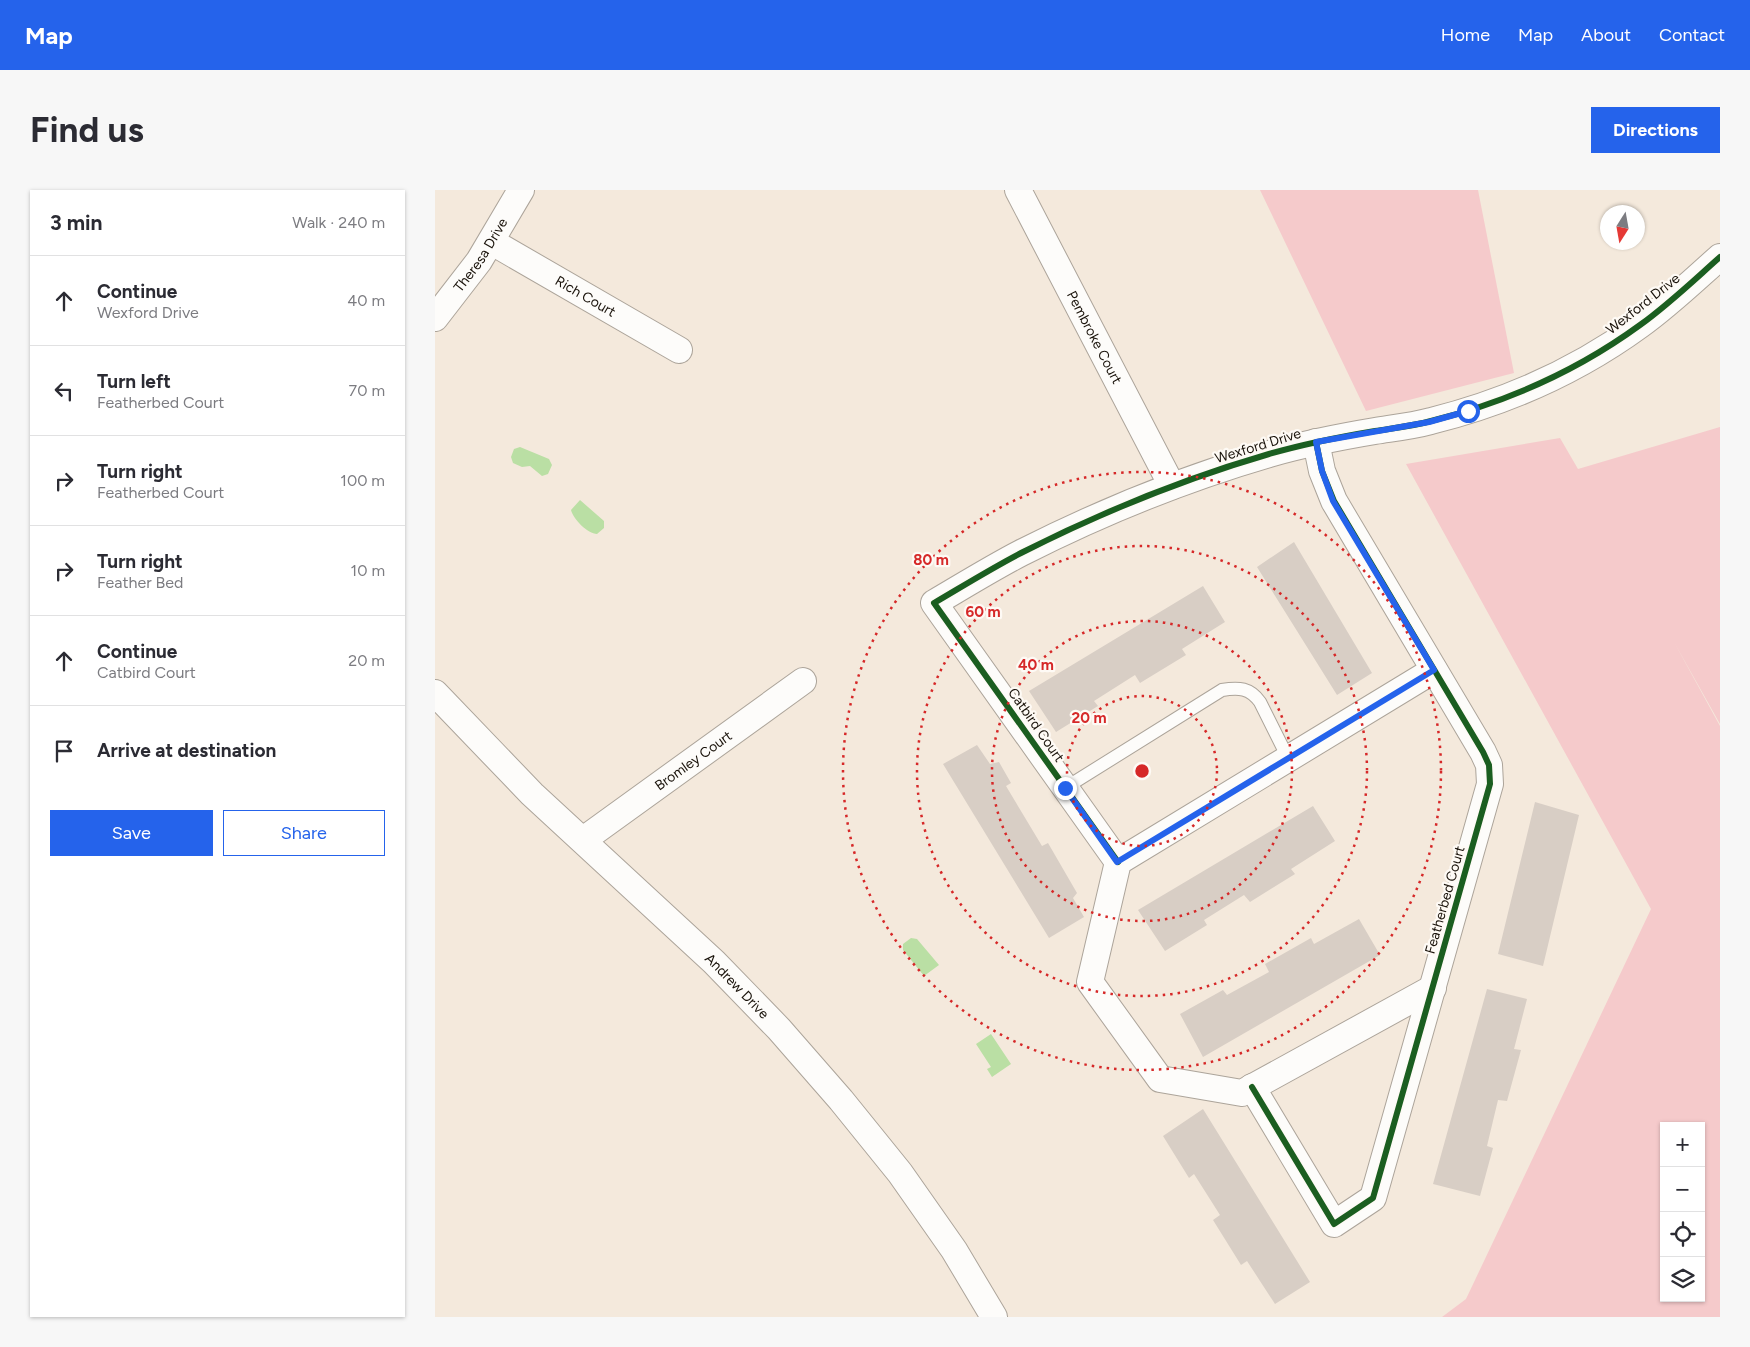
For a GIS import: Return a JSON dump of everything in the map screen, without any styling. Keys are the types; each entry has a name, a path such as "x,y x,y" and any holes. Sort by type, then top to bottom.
{"street":[{"name":"Theresa Drive","path":"435,318 492,242 521,190"},
{"name":"Pembroke Court","path":"1018,190 1172,486"},
{"name":"Rich Court","path":"492,242 679,350"},
{"name":"Wexford Drive","path":"934,603 1021,553 1103,514 1172,486 1268,454 1316,442 1429,422 1486,406 1550,380 1602,352 1642,324 1720,257"},
{"name":"Featherbed Court","path":"1252,1087 1335,1224 1373,1198 1490,784 1489,765 1483,752 1333,501 1322,471 1316,442"},
{"name":"Catbird Court","path":"934,603 1117,862"},
{"path":"1433,988 1242,1093 1160,1079 1090,982 1117,862 1434,670"},
{"name":"Bromley Court","path":"583,840 803,681"},
{"name":"Andrew Drive","path":"435,693 532,794 713,962 779,1029 841,1100 900,1173 954,1250 994,1317"}],"lane":[{"path":"1065,788 1222,690 1235,688 1245,689 1254,694 1260,702 1288,758"}],"shaded area":[{"path":"1260,190 1478,190 1514,373 1366,411"},
{"path":"1720,427 1720,724 1674,642 1720,726 1720,1317 1442,1317 1466,1299 1651,909 1406,464 1560,438 1578,469"},
{"path":"520,447 549,459 552,465 548,474 542,476 530,466 522,467 513,463 511,457 514,449"},
{"path":"580,500 604,521 604,528 597,534 585,529 572,514 571,510"},
{"path":"911,938 917,939 939,965 924,976 903,950 903,944"},
{"path":"991,1034 1011,1064 992,1077 987,1069 991,1067 976,1044"}],"building":[{"path":"1294,542 1372,673 1337,695 1257,567"},
{"path":"1203,586 1225,622 1182,649 1186,655 1140,683 1135,675 1094,701 1098,706 1056,732 1029,691"},
{"path":"977,745 990,764 999,762 1011,783 1006,786 1042,846 1048,843 1077,893 1073,898 1084,917 1049,938 943,764"},
{"path":"1535,802 1579,815 1543,966 1498,954"},
{"path":"1313,806 1335,841 1291,869 1295,874 1250,902 1244,895 1204,920 1207,925 1165,951 1138,910"},
{"path":"1359,919 1380,955 1203,1057 1180,1014 1223,990 1227,995 1269,972 1265,964 1311,938 1314,944"},
{"path":"1487,989 1527,999 1514,1049 1521,1050 1507,1101 1498,1100 1487,1146 1493,1148 1480,1196 1433,1184"},
{"path":"1203,1109 1310,1282 1275,1304 1247,1261 1241,1265 1213,1220 1220,1215 1194,1174 1189,1178 1163,1136"}],"cycle path":[{"path":"1118,862 934,603 999,565 1051,538 1142,498 1205,474 1295,447 1417,424 1459,413 1540,383 1566,371 1616,342 1671,301 1720,257"},
{"path":"1252,1087 1334,1224 1373,1198 1490,784 1489,765 1483,752 1334,501 1322,471 1316,442"}],"route":[{"path":"1065,788 1117,862 1434,670 1333,501 1322,471 1316,442 1429,422 1468,411"}]}
